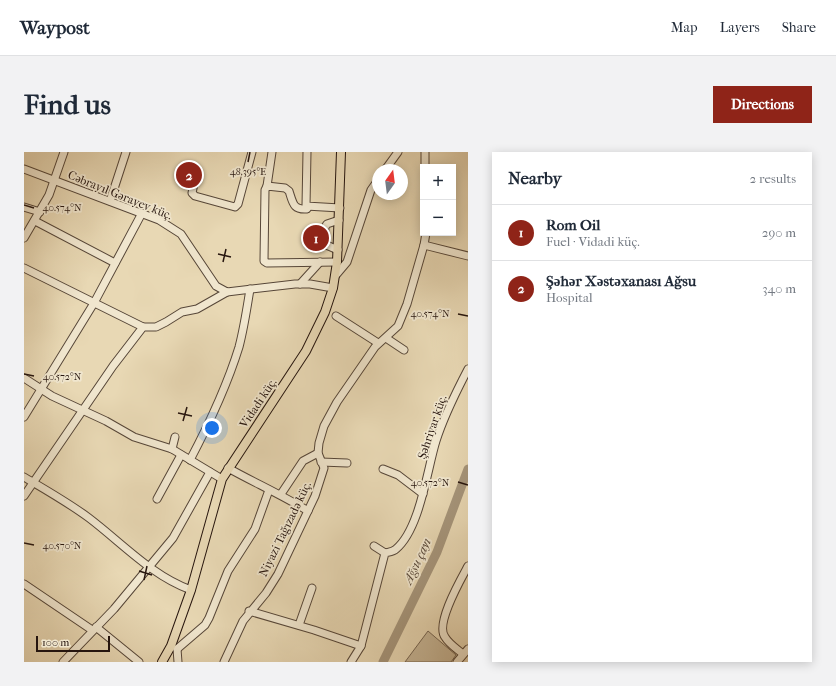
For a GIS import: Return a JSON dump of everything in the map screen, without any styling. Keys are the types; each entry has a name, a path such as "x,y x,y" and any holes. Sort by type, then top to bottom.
{"main road":[{"name":"Vidadi küç.","path":"162,662 174,648 222,479 306,351 325,312 336,275 340,208 341,152"}],"street":[{"path":"24,238 40,212 55,180 64,152"},
{"path":"110,201 126,152"},
{"path":"196,174 192,193 195,196 235,207 238,204 252,152"},
{"path":"272,152 267,186 265,190 264,261 267,263 337,262"},
{"path":"307,152 305,203 308,207"},
{"path":"389,164 398,152"},
{"path":"425,152 425,164"},
{"name":"Cəbrayıl Gərayev küç.","path":"24,169 159,220 181,234 216,286 227,292"},
{"path":"267,186 285,188 289,191 293,206 299,210 307,209 308,207 340,208"},
{"path":"336,275 347,262 372,189"},
{"path":"24,207 40,212"},
{"path":"24,417 94,303 142,213"},
{"path":"338,250 324,244 324,229 327,224 339,220"},
{"path":"34,221 115,263"},
{"name":"Niyazi Tağızadə küç.","path":"224,662 249,611 266,593 278,574 308,511 324,468 318,453 324,426 337,402 378,343 386,338 398,326 407,304 426,236"},
{"path":"424,246 468,256"},
{"path":"300,284 320,262"},
{"path":"24,268 143,327 156,326 166,322 182,312 197,309 227,292 300,284 310,284 333,288"},
{"path":"190,460 210,422 233,364 239,344 250,289"},
{"path":"336,316 378,343"},
{"path":"24,496 84,411 113,366 143,327"},
{"path":"386,338 404,350"},
{"name":"Şəhriyar küç.","path":"385,553 396,549 413,524 436,442 456,391 468,369"},
{"path":"24,378 41,389 134,437 172,450 222,479"},
{"path":"172,450 175,438"},
{"path":"281,494 303,461 318,453"},
{"path":"157,499 181,455"},
{"path":"321,462 346,463"},
{"path":"228,468 270,490 281,494 308,511"},
{"path":"383,469 398,475 422,494"},
{"path":"63,662 114,609 173,538 210,472"},
{"path":"24,477 88,517 149,567 168,579 191,590"},
{"path":"178,662 174,648 205,625 235,558 255,529 270,490"},
{"path":"351,662 361,646 385,553 374,546"},
{"path":"457,662 466,652 445,638 442,632 446,614 468,566"},
{"path":"24,585 94,629 139,662"},
{"path":"299,625 312,588"},
{"path":"249,611 299,625 361,646"}],"shaded area":[{"path":"428,631 456,655 451,662 405,662"}],"waterway":[{"name":"Ağsu çayı","path":"383,662 437,552 468,469"}],"place":[{"name":"Şəhər Xəstəxanası Ağsu","path":"189,175"},
{"name":"Rom Oil","path":"316,238"}]}
